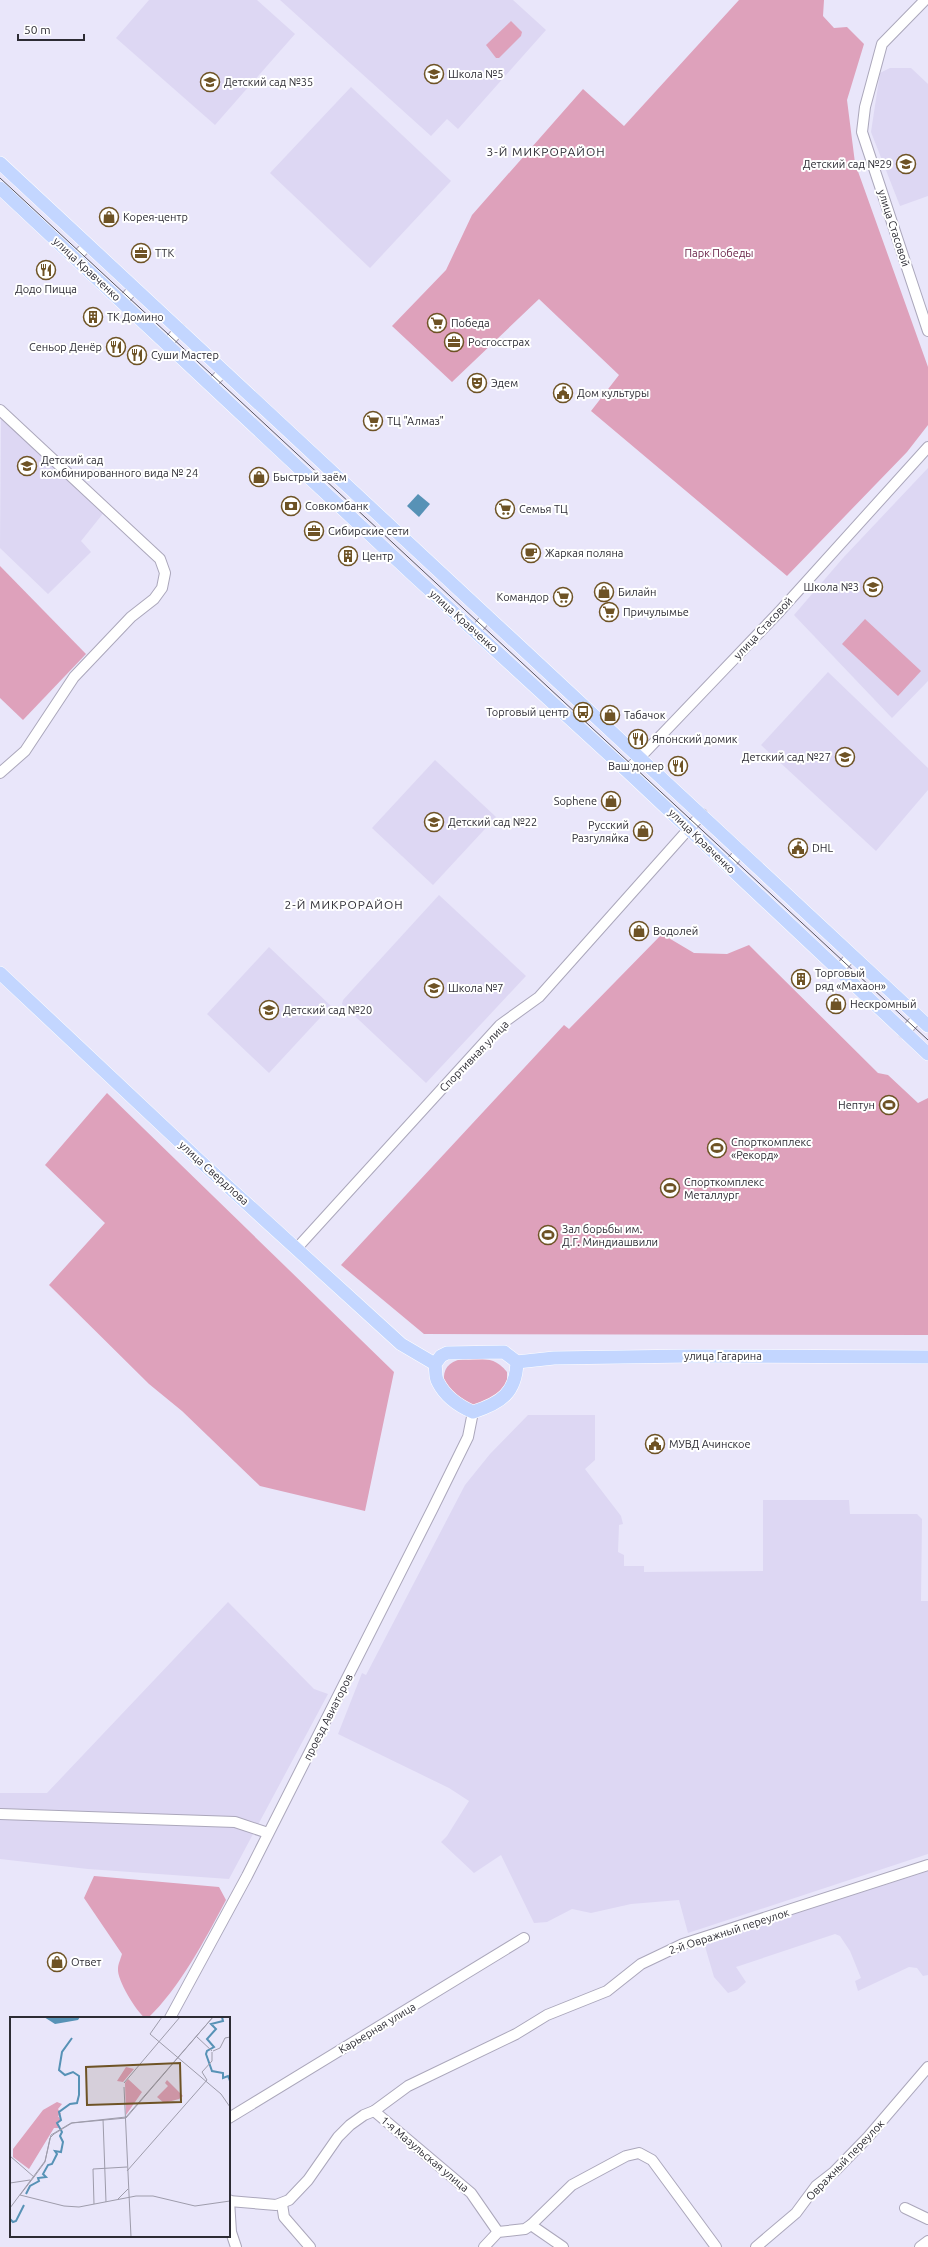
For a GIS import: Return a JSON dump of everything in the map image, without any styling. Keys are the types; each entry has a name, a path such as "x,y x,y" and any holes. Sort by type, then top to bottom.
{"main road":[{"name":"улица Кравченко","path":"0,163 702,814 928,1026"},
{"name":"улица Кравченко","path":"0,188 210,385 627,771 838,971 927,1053"},
{"name":"улица Свердлова","path":"0,973 200,1161 401,1344 435,1364"},
{"path":"504,1352 517,1362 517,1377 512,1388 491,1406 473,1412 462,1407 447,1394 437,1381 435,1364 441,1356 447,1353 504,1352"},
{"name":"улица Гагарина","path":"517,1362 554,1358 690,1356 928,1357"}],"street":[{"name":"улица Стасовой","path":"925,0 882,44 865,107 862,132 928,331"},
{"path":"0,188 13,175"},
{"path":"31,217 43,203"},
{"path":"76,258 88,245"},
{"path":"122,302 134,288"},
{"path":"166,344 180,330"},
{"path":"210,385 224,371"},
{"path":"0,410 151,550 160,559 165,573 162,588 154,599 131,617 74,677 25,751 0,773"},
{"name":"улица Стасовой","path":"627,771 779,612 928,447"},
{"path":"475,631 488,616"},
{"name":"Спортивная улица","path":"297,1248 500,1025 539,997 702,814"},
{"path":"728,866 741,851"},
{"path":"838,971 852,955"},
{"path":"904,1033 918,1017"},
{"name":"проезд Авиаторов","path":"171,2017 268,1833 468,1437 473,1412"},
{"path":"0,1814 235,1822 268,1833"},
{"name":"2-й Овражный переулок","path":"374,2111 423,2077 466,2059 547,2016 608,1991 641,1964 656,1955 683,1944 928,1865"},
{"name":"Карьерная улица","path":"230,2117 524,1938"},
{"name":"Овражный переулок","path":"756,2247 796,2213 816,2186 834,2172 868,2137 928,2067"},
{"name":"1-я Мазульская улица","path":"282,2204 294,2196 308,2180 344,2131 364,2115 374,2111 472,2193 498,2232"},
{"path":"484,2247 498,2232 525,2229 531,2225 572,2185 626,2156 639,2153 652,2160 716,2247"},
{"path":"230,2200 282,2204 284,2217 310,2247"},
{"path":"905,2208 928,2219"},
{"path":"230,2216 231,2232 235,2246"},
{"path":"531,2225 563,2247"},
{"path":"920,2247 928,2240"}],"shaded area":[{"name":"Детский сад №35","path":"149,0 257,0 295,34 215,125 116,38"},
{"name":"Школа №5","path":"280,0 513,0 546,30 458,129 447,119 431,136"},
{"name":"Детский сад №29","path":"890,68 911,68 928,84 928,196 900,206 871,132 880,73"},
{"path":"351,87 451,181 370,268 270,173"},
{"name":"Детский сад комбинированного вида № 24","path":"1,419 105,511 81,541 91,552 48,594 0,548"},
{"name":"Школа №3","path":"928,468 928,681 892,718 794,615 843,558"},
{"name":"Детский сад №27","path":"828,672 928,768 928,790 876,851 761,745"},
{"name":"Детский сад №22","path":"435,760 496,817 433,885 372,828"},
{"name":"Школа №7","path":"439,895 526,976 426,1083 342,1004 343,1000"},
{"name":"Детский сад №20","path":"269,947 331,1006 269,1073 207,1014"},
{"path":"528,1415 595,1415 595,1460 585,1469 621,1516 623,1524 619,1525 618,1552 624,1555 624,1566 644,1566 644,1572 763,1571 763,1500 849,1500 850,1514 917,1514 922,1519 921,1601 928,1601 928,1854 688,1933 679,1900 631,1904 591,1913 572,1909 547,1922 534,1923 501,1855 474,1873 441,1842 447,1836 469,1801 449,1788 338,1734 362,1673 366,1675 465,1485 490,1454"},
{"path":"228,1602 314,1689 328,1694 229,1879 88,1869 0,1859 0,1793 47,1793"},
{"path":"928,1871 928,1975 923,1976 917,1968 909,1967 858,1991 855,1981 861,1978 850,1951 840,1936 835,1934 736,1967 746,1982 737,1990 728,1993 714,1977 704,1943"}],"green space":[{"name":"Парк Победы","path":"739,0 824,0 823,16 834,28 847,27 864,44 847,100 855,163 928,367 928,425 907,452 787,576 591,411 619,375 539,299 452,382 392,326 446,270 472,215 583,89 624,126"},
{"path":"511,21 522,32 521,36 499,58 496,58 486,45"},
{"path":"0,566 86,654 23,720 0,698"},
{"path":"865,619 921,671 898,696 842,644"},
{"name":"Спорткомплекс Металлург","path":"662,934 694,953 727,954 749,945 878,1073 888,1075 918,1103 928,1098 928,1335 424,1334 341,1265 564,1025 569,1029"},
{"path":"107,1093 394,1372 365,1511 260,1486 182,1411 149,1384 49,1285 105,1223 45,1165"},
{"path":"462,1359 481,1359 497,1363 507,1372 507,1387 493,1398 481,1404 469,1405 464,1403 444,1382 444,1373 447,1367 453,1362"},
{"path":"94,1876 219,1887 226,1900 201,1946 181,1978 149,2017 144,2017 128,1995 121,1980 118,1969 122,1954 84,1898"}],"water":[{"path":"418,494 430,504 419,517 407,506"}],"tram line":[{"path":"0,178 928,1040"}],"place":[{"name":"Школа №5","path":"434,74"},
{"name":"Детский сад №35","path":"210,82"},
{"name":"Детский сад №29","path":"906,164"},
{"name":"Корея-центр","path":"109,217"},
{"name":"ТТК","path":"141,253"},
{"name":"Додо Пицца","path":"46,270"},
{"name":"ТК Домино","path":"93,317"},
{"name":"Победа","path":"437,323"},
{"name":"Росгосстрах","path":"454,342"},
{"name":"Сеньор Денёр","path":"116,347"},
{"name":"Суши Мастер","path":"137,355"},
{"name":"Эдем","path":"477,383"},
{"name":"Дом культуры","path":"563,393"},
{"name":"ТЦ \"Алмаз\"","path":"373,421"},
{"name":"Детский сад комбинированного вида № 24","path":"27,466"},
{"name":"Быстрый заём","path":"259,477"},
{"name":"Совкомбанк","path":"291,506"},
{"name":"Семья ТЦ","path":"505,509"},
{"name":"Сибирские сети","path":"314,531"},
{"name":"Жаркая поляна","path":"531,553"},
{"name":"Центр","path":"348,556"},
{"name":"Школа №3","path":"873,587"},
{"name":"Билайн","path":"604,592"},
{"name":"Командор","path":"563,597"},
{"name":"Причулымье","path":"609,612"},
{"name":"Торговый центр","path":"583,712"},
{"name":"Табачок","path":"610,715"},
{"name":"Японский домик","path":"638,739"},
{"name":"Детский сад №27","path":"845,757"},
{"name":"Ваш донер","path":"678,766"},
{"name":"Sophene","path":"611,801"},
{"name":"Детский сад №22","path":"434,822"},
{"name":"Русский Разгуляйка","path":"643,831"},
{"name":"DHL","path":"798,848"},
{"name":"Водолей","path":"639,931"},
{"name":"Торговый ряд «Махаон»","path":"801,979"},
{"name":"Школа №7","path":"434,988"},
{"name":"Нескромный","path":"836,1004"},
{"name":"Детский сад №20","path":"269,1010"},
{"name":"Нептун","path":"889,1105"},
{"name":"Спорткомплекс «Рекорд»","path":"717,1148"},
{"name":"Спорткомплекс Металлург","path":"670,1188"},
{"name":"Зал борьбы им. Д.Г. Миндиашвили","path":"548,1235"},
{"name":"МУВД Ачинское","path":"655,1444"},
{"name":"Ответ","path":"57,1962"}],"district":[{"name":"3-Й МИКРОРАЙОН","path":"546,152"},
{"name":"2-Й МИКРОРАЙОН","path":"344,905"}]}
